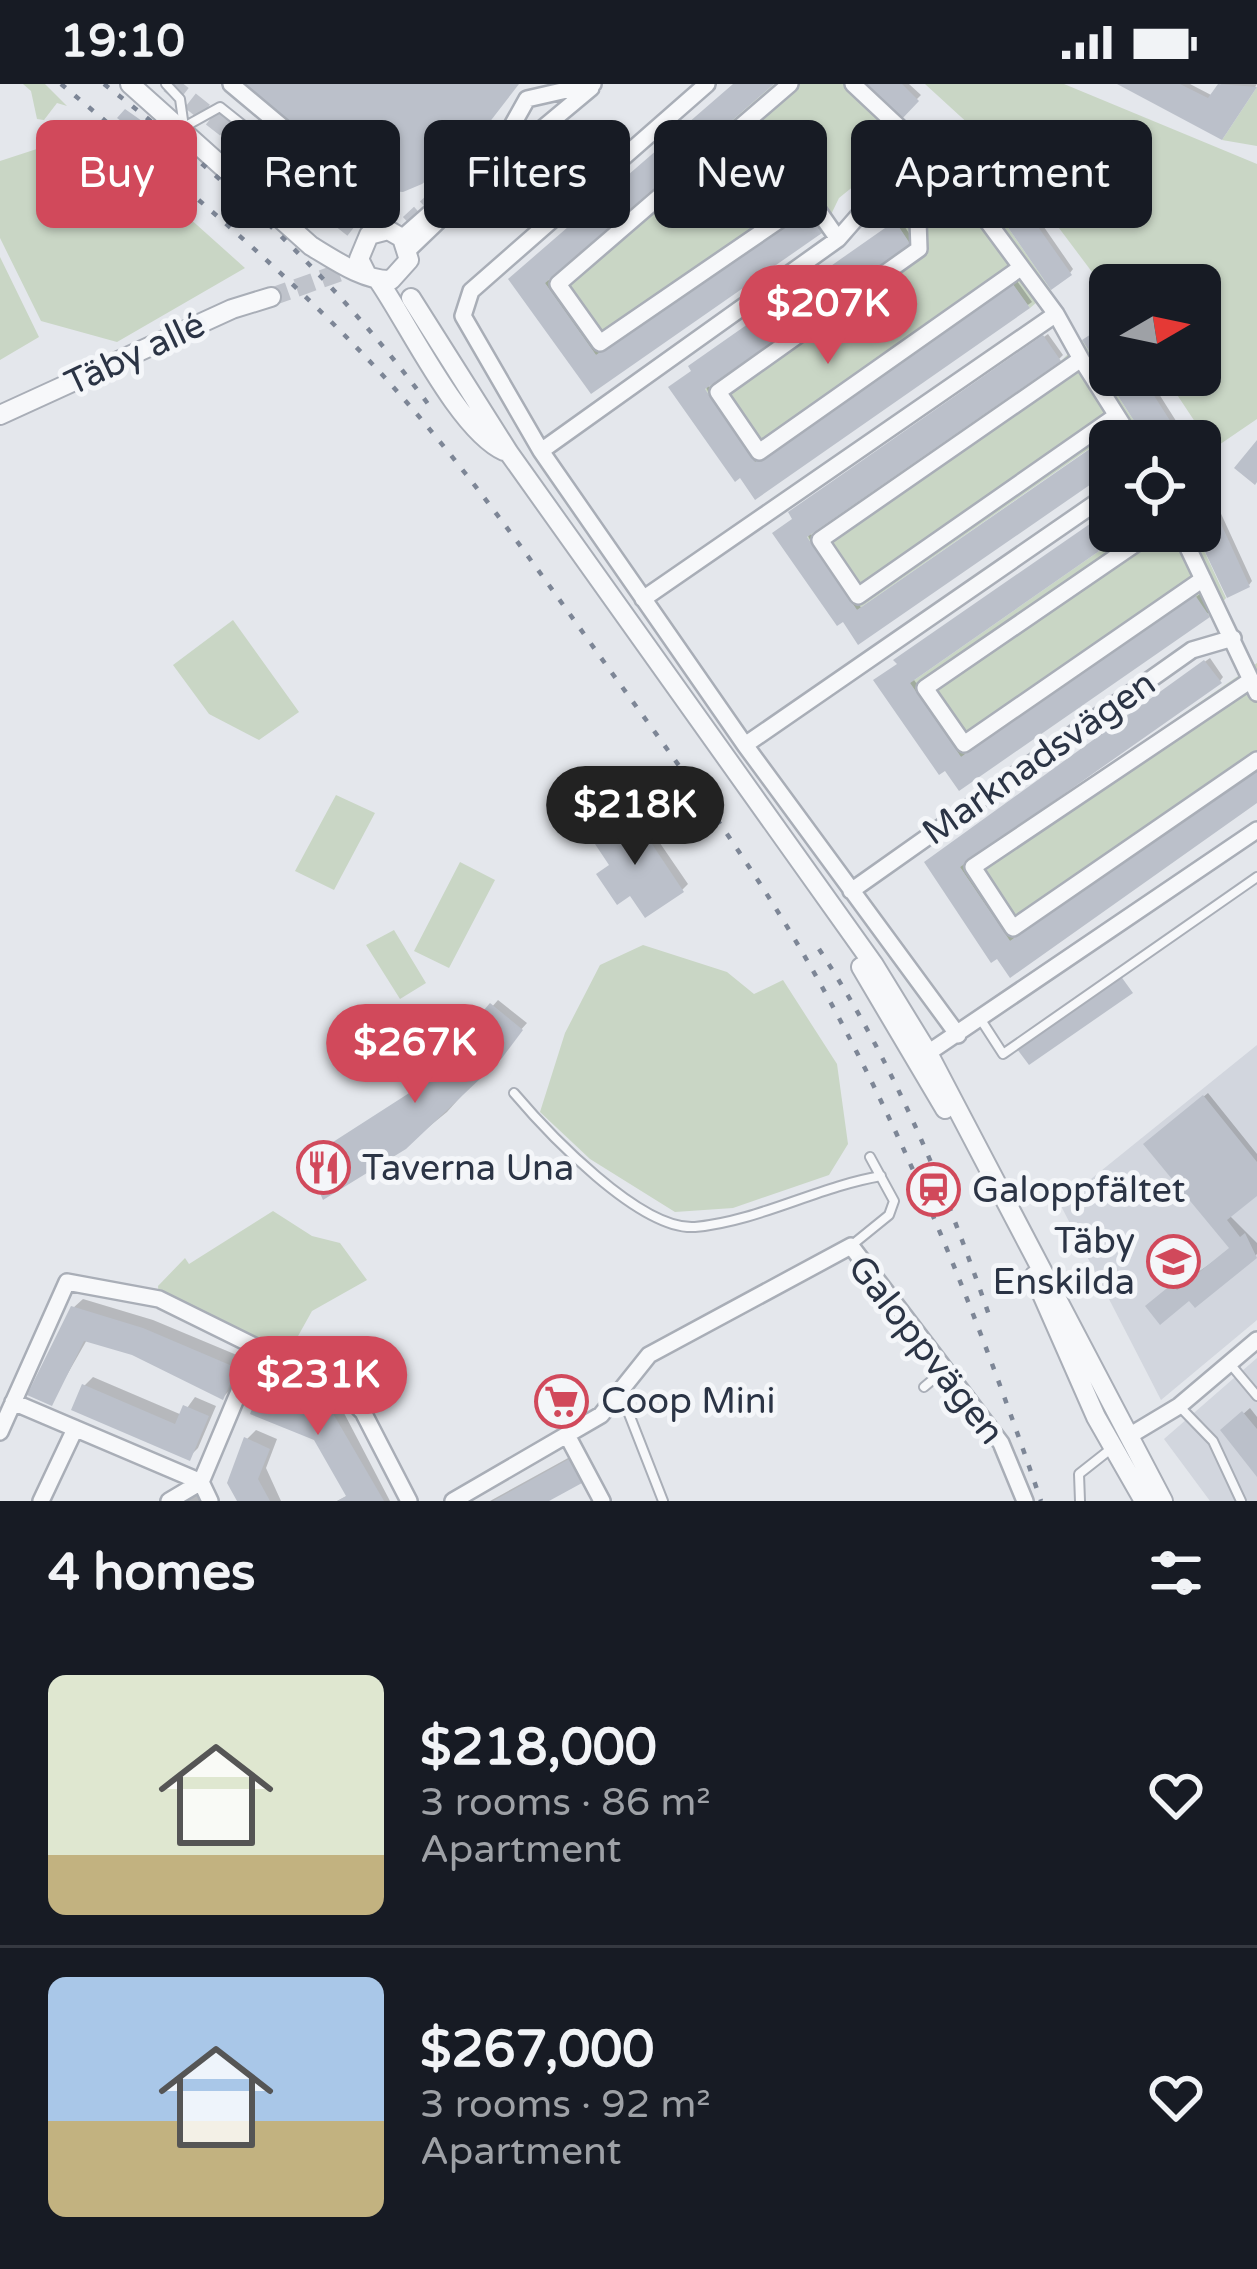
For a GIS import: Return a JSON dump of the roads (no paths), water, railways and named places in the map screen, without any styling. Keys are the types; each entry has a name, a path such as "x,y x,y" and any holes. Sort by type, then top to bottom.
{"street":[{"path":"130,84 175,120"},
{"path":"231,84 274,120"},
{"path":"508,453 504,430 405,270 405,243 495,156 527,99 594,84"},
{"path":"554,120 594,84"},
{"path":"707,84 465,299 467,328 541,451 745,745 958,1035"},
{"path":"790,84 558,284 600,343 810,199 838,239"},
{"path":"853,84 891,120"},
{"path":"545,95 554,108 549,120"},
{"path":"197,139 310,246 373,278 405,270"},
{"path":"541,451 838,239 866,207 918,220 920,248 718,392 759,452 1018,269"},
{"path":"405,243 424,227"},
{"path":"990,228 1056,314 1120,420"},
{"path":"297,229 341,249 360,247 376,232 405,243"},
{"path":"360,247 373,278 457,403 484,437 508,453"},
{"name":"Täby allé","path":"0,415 232,309 271,297"},
{"path":"411,298 508,453 807,875 921,1057 1120,1442 1144,1501"},
{"path":"644,598 1056,314"},
{"path":"1081,359 820,540 858,596 1117,416"},
{"path":"745,745 1089,507"},
{"path":"1123,552 925,688 964,744 1203,579"},
{"path":"1190,552 1254,686 974,867 1013,928 1257,760"},
{"name":"Marknadsvägen","path":"851,891 1192,650 1233,638"},
{"path":"921,1057 1257,830"},
{"name":"Galoppvägen","path":"453,1501 601,1415 649,1355 851,1246 1001,1443 1025,1501"},
{"path":"0,1432 67,1282 159,1299 256,1351 341,1389 353,1400 409,1501"},
{"path":"1120,1442 1179,1406 1257,1340"},
{"path":"169,1501 201,1482 256,1351"},
{"path":"13,1402 201,1482 210,1501"},
{"path":"41,1501 75,1429"},
{"path":"568,1437 602,1501"},
{"path":"1120,1442 1163,1501"}],"lane":[{"path":"166,84 180,99 183,120"},
{"path":"196,120 220,106 376,232"},
{"path":"981,1020 1003,1054 1257,877"},
{"path":"514,1094 572,1161 651,1212 688,1228 736,1220 834,1184 881,1176"},
{"path":"851,1246 889,1215 894,1202 870,1157"},
{"path":"1229,1364 1257,1396"},
{"path":"924,1387 943,1370"},
{"path":"616,1397 629,1414 663,1501"},
{"path":"1179,1406 1213,1441 1241,1501"},
{"path":"1080,1501 1079,1474 1120,1442"}],"tunnel":[{"path":"169,84 370,242"},
{"path":"391,238 424,208"},
{"path":"271,297 358,266"}],"railway":[{"path":"61,84 263,257 377,369 492,509 707,806 808,962 908,1158 992,1363 1041,1501"},
{"path":"104,84 279,234 358,317 431,408"},
{"path":"819,949 895,1082 990,1318"}],"place":[{"name":"Taverna Una","path":"323,1168"},
{"name":"Galoppfältet","path":"933,1190"},
{"name":"Täby Enskilda","path":"1174,1262"},
{"name":"Coop Mini","path":"562,1401"}]}
